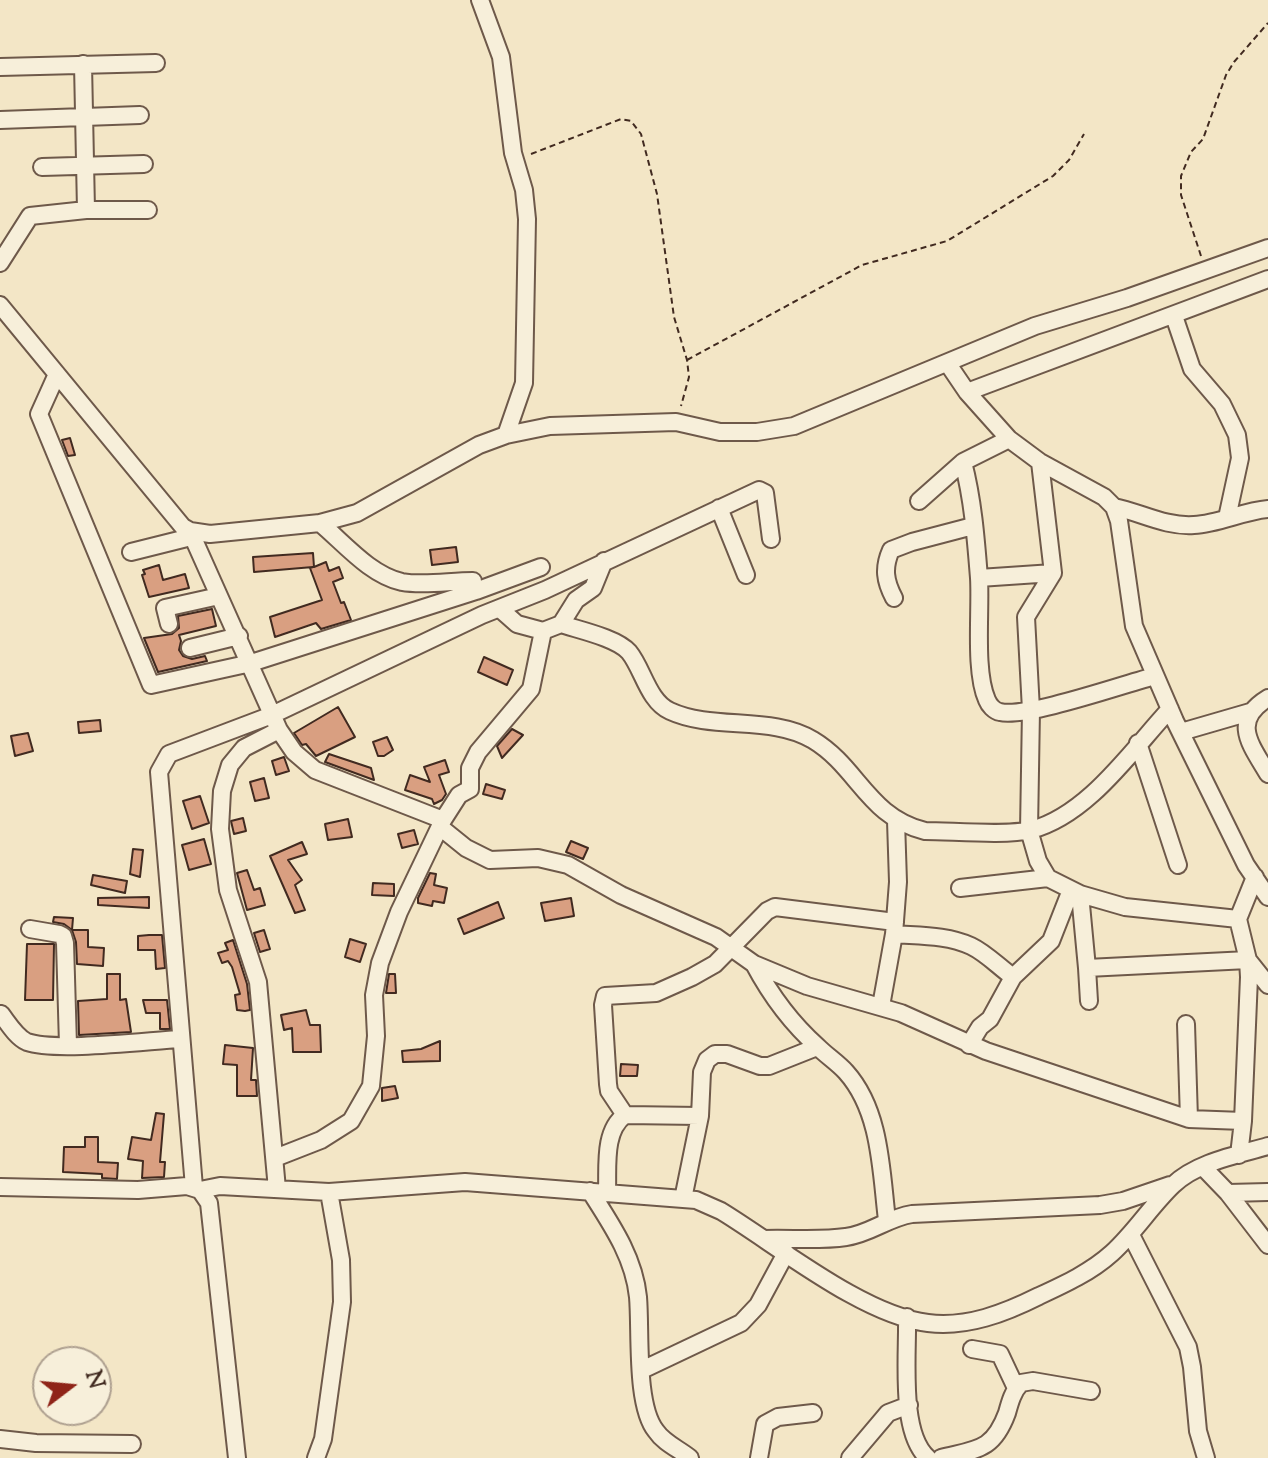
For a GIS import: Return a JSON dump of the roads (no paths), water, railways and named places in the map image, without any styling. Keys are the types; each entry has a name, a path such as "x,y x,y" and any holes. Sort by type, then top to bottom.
{"street":[{"path":"480,0 501,57 515,160 524,190 527,219 524,383 506,435"},
{"path":"0,67 156,63"},
{"path":"83,64 86,210"},
{"path":"0,120 140,115"},
{"path":"42,167 144,164"},
{"path":"0,263 30,216 86,210 148,210"},
{"path":"131,552 190,534 320,523 357,513 479,445 506,435 550,426 676,422 720,432 757,432 794,426 1035,326 1127,298 1268,248"},
{"path":"967,392 1268,279"},
{"path":"0,305 190,534 239,636 275,722 294,752 315,770 442,824 466,848 490,860 538,858 568,865 621,895 697,927 754,964 807,986 881,1006 969,1045 1189,1119 1243,1121"},
{"path":"1174,316 1192,369 1222,404 1237,435 1240,458 1227,518"},
{"path":"948,364 967,392 1009,439 1040,462 1104,497 1114,507 1119,521 1132,618 1181,732 1253,875 1268,897"},
{"path":"57,374 39,414 151,685 251,663 474,586 541,567"},
{"path":"919,501 963,462 1009,439"},
{"path":"963,462 969,485 979,578 981,667 986,699 992,709 1000,712 1031,710 1155,676"},
{"path":"1040,462 1053,573 1026,617 1031,710 1029,830 1038,861 1048,878 1075,892 1125,907 1238,919"},
{"path":"234,1456 209,1203 180,1039 159,772 169,754 275,722 482,615 759,490 765,493 771,539"},
{"path":"1114,507 1132,510 1152,520 1191,526 1268,509"},
{"path":"719,508 746,575"},
{"path":"320,523 373,568 393,579 474,586"},
{"path":"894,598 886,583 885,563 891,550 973,526"},
{"path":"500,609 517,624 543,631 561,624 576,600 593,588 604,561"},
{"path":"979,578 1053,573"},
{"path":"474,586 482,615"},
{"path":"169,624 165,608 219,596"},
{"path":"561,624 618,643 628,651 653,695 667,710 727,723 771,727 811,738 830,751 868,797 896,821 925,831 1029,830 1066,815 1093,793 1170,709"},
{"path":"275,1158 321,1140 351,1121 371,1086 376,1036 374,995 380,963 399,912 442,824 459,795 470,789 470,768 478,752 531,689 543,631"},
{"path":"190,648 239,636"},
{"path":"1181,732 1250,712 1268,698"},
{"path":"1250,712 1247,731 1268,774"},
{"path":"275,722 244,748 230,765 222,791 220,829 228,890 258,982 277,1189"},
{"path":"1138,743 1178,865"},
{"path":"881,1006 895,928 898,882 896,821"},
{"path":"1239,1155 1243,1121 1248,960 1238,919 1253,875 1268,865"},
{"path":"960,888 1048,878"},
{"path":"1075,892 1089,1001"},
{"path":"969,1045 980,1027 990,1019 1013,977 1051,941 1075,892"},
{"path":"625,1115 609,1091 605,996 656,993 715,964 767,911 775,907 963,943 1013,977"},
{"path":"30,929 63,936 68,1045"},
{"path":"1087,968 1248,960"},
{"path":"1248,960 1268,985"},
{"path":"754,964 775,1002 817,1047 845,1071 865,1104 878,1149 887,1220"},
{"path":"1,1014 20,1038 30,1043 68,1045 180,1039"},
{"path":"1186,1024 1189,1119"},
{"path":"683,1199 700,1116 702,1072 707,1060 715,1054 727,1054 760,1066 769,1066 817,1047"},
{"path":"690,1458 658,1434 646,1409 638,1297 633,1273 598,1191 615,1122 625,1115 700,1116"},
{"path":"764,1239 846,1237 862,1233 887,1220 912,1214 1100,1205 1123,1201 1175,1183 1203,1167 1268,1146"},
{"path":"1203,1167 1228,1193 1268,1245"},
{"path":"0,1187 138,1190 206,1187 329,1192 465,1182 683,1199 709,1204 866,1302 928,1323 952,1323 993,1316 1085,1273 1131,1235 1175,1183"},
{"path":"316,1458 323,1439 342,1302 341,1260 329,1192"},
{"path":"1228,1193 1268,1192"},
{"path":"1131,1235 1188,1347 1198,1431 1206,1458"},
{"path":"642,1370 741,1323 758,1305 786,1253"},
{"path":"907,1317 913,1437 928,1458"},
{"path":"972,1349 1000,1354 1016,1388"},
{"path":"941,1458 980,1449 993,1441 1021,1383 1033,1381 1091,1391"},
{"path":"850,1458 888,1413 909,1405"},
{"path":"759,1458 765,1424 778,1417 813,1413"},
{"path":"0,1439 132,1444"}]}
